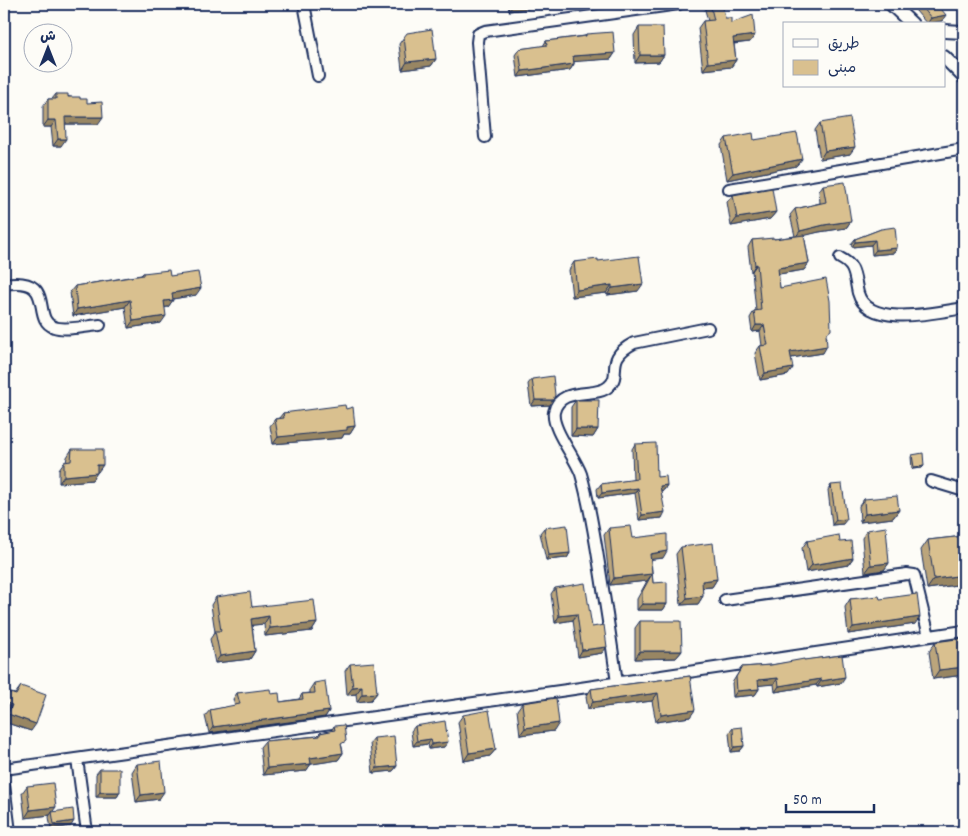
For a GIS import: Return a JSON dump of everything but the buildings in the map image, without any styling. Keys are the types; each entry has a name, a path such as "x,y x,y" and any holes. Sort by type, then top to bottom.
{"street":[{"path":"304,4 318,76"},
{"path":"485,137 477,42 478,34 485,31 679,4"},
{"path":"891,4 910,22"},
{"path":"946,31 964,32"},
{"path":"946,59 964,77"},
{"path":"730,189 964,149"},
{"path":"840,258 848,262 853,268 859,296 863,304 870,309 892,315 915,316 964,308"},
{"path":"4,284 27,283 36,290 47,322 52,327 60,329 100,325"},
{"path":"616,683 593,525 580,473 556,425 554,412 559,402 568,396 602,390 609,386 614,378 615,360 622,349 634,343 708,328"},
{"path":"931,481 964,492"},
{"path":"725,600 907,574 914,575 930,636"},
{"path":"4,769 616,683 964,631"},
{"path":"76,759 87,832"},
{"path":"4,785 10,832"}]}
